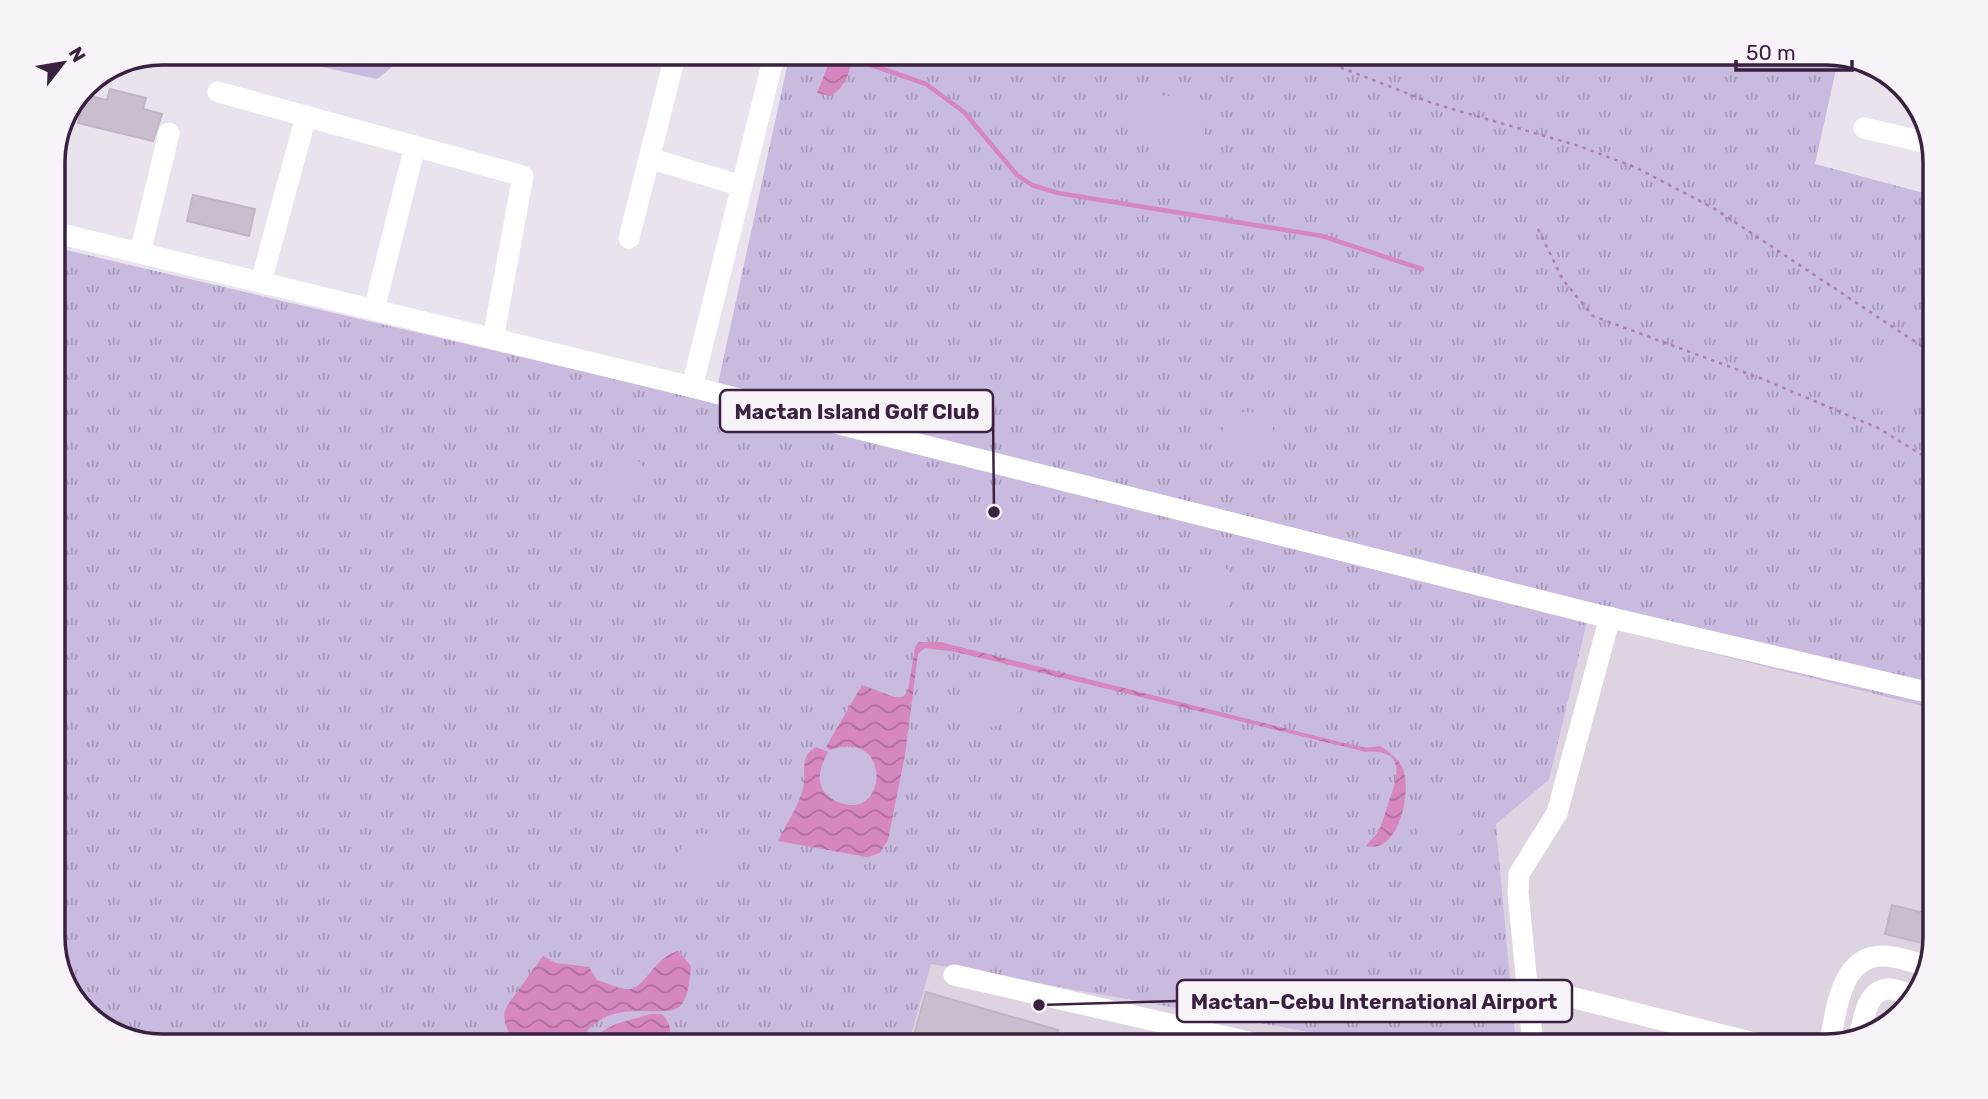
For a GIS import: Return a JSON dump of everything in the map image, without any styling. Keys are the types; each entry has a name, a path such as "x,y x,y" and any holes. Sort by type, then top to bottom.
{"lane":[{"path":"629,239 673,65"},
{"path":"692,387 772,65"},
{"path":"218,92 523,176 493,339"},
{"path":"261,282 306,116"},
{"path":"1864,128 1921,141"},
{"path":"140,253 169,133"},
{"path":"374,310 415,146"},
{"path":"649,158 742,186"},
{"path":"65,235 692,387 1610,617 1923,691"},
{"path":"1532,1034 1518,893 1519,874 1557,813 1610,617"},
{"path":"1832,1034 1849,974 1863,960 1884,956 1919,964"},
{"path":"954,975 1213,1034"},
{"path":"1527,986 1718,1034"},
{"path":"1866,1026 1872,997 1887,989 1905,994"}],"path":[{"path":"1334,65 1432,103 1579,146 1637,168 1715,209 1923,347"},
{"path":"1538,229 1563,280 1592,316 1760,378 1878,428 1923,456"}],"shaded area":[{"path":"1587,622 1923,667 1923,937 1920,962 1907,991 1875,1021 1839,1033 1515,1034 1496,824 1549,780"},
{"path":"930,964 1320,1034 911,1034"}],"green space":[{"path":"313,65 395,65 377,79"},
{"path":"787,65 1837,66 1815,164 1923,193 1923,706 1587,622 1549,780 1496,824 1515,1034 1320,1034 931,964 911,1034 162,1034 137,1031 119,1024 89,1001 75,980 65,944 65,250 714,402"},
{"path":"1151,93 1189,100 1203,117 1204,142 1193,157 1157,151 1142,140 1136,119 1137,104"},
{"path":"1902,352 1913,357 1922,366 1923,398 1908,412 1884,412 1874,405 1867,395 1867,371 1874,361 1884,354"},
{"path":"1248,412 1267,420 1275,439 1267,458 1248,466 1229,458 1221,439 1229,420"},
{"path":"623,455 640,461 646,478 640,495 623,501 606,495 600,478 606,461"},
{"path":"1212,564 1229,571 1236,588 1229,605 1212,612 1195,605 1188,588 1195,571"},
{"path":"1008,682 1019,690 1022,704 1011,718 988,728 963,727 960,702 967,688 983,683"},
{"path":"838,747 859,751 873,759 878,774 871,796 865,803 848,806 838,803 823,789 820,779 823,762 829,752"},
{"path":"1438,800 1454,807 1461,823 1454,839 1438,846 1422,839 1415,823 1422,807"},
{"path":"699,833 725,837 735,844 737,855 732,868 691,882 679,882 675,860 681,847"}],"water":[{"path":"828,65 850,65 841,87 831,96 817,93"},
{"path":"919,642 940,642 1366,748 1380,746 1396,759 1403,769 1406,792 1400,819 1387,841 1377,846 1366,846 1380,828 1395,782 1396,765 1393,759 1379,752 1366,752 956,652 925,648 918,654 905,755 888,840 880,853 867,857 778,841 801,795 807,755 816,747 828,752 821,767 820,778 827,795 844,804 859,804 869,797 875,786 873,760 864,750 850,746 830,750 826,747 862,685 894,697 903,697 908,691 915,647"},
{"path":"678,951 691,966 686,996 682,1004 674,1009 619,1013 604,1018 586,1034 509,1034 504,1014 507,1006 543,956 556,963 589,967 597,980 630,989 670,954"},
{"path":"650,1014 661,1014 669,1025 670,1034 599,1034"}],"building":[{"path":"110,89 146,98 143,109 162,114 153,141 78,123 82,107 89,98 107,100"},
{"path":"193,195 255,209 249,236 187,221"},
{"path":"1892,905 1923,913 1923,943 1885,934"},
{"path":"926,992 1058,1030 1057,1034 914,1034"}],"waterway":[{"path":"871,65 926,84 964,112 1017,175 1032,185 1058,193 1322,236 1422,269"}],"place":[{"name":"Mactan Island Golf Club","path":"994,512"},
{"name":"Mactan–Cebu International Airport","path":"1039,1005"}]}
